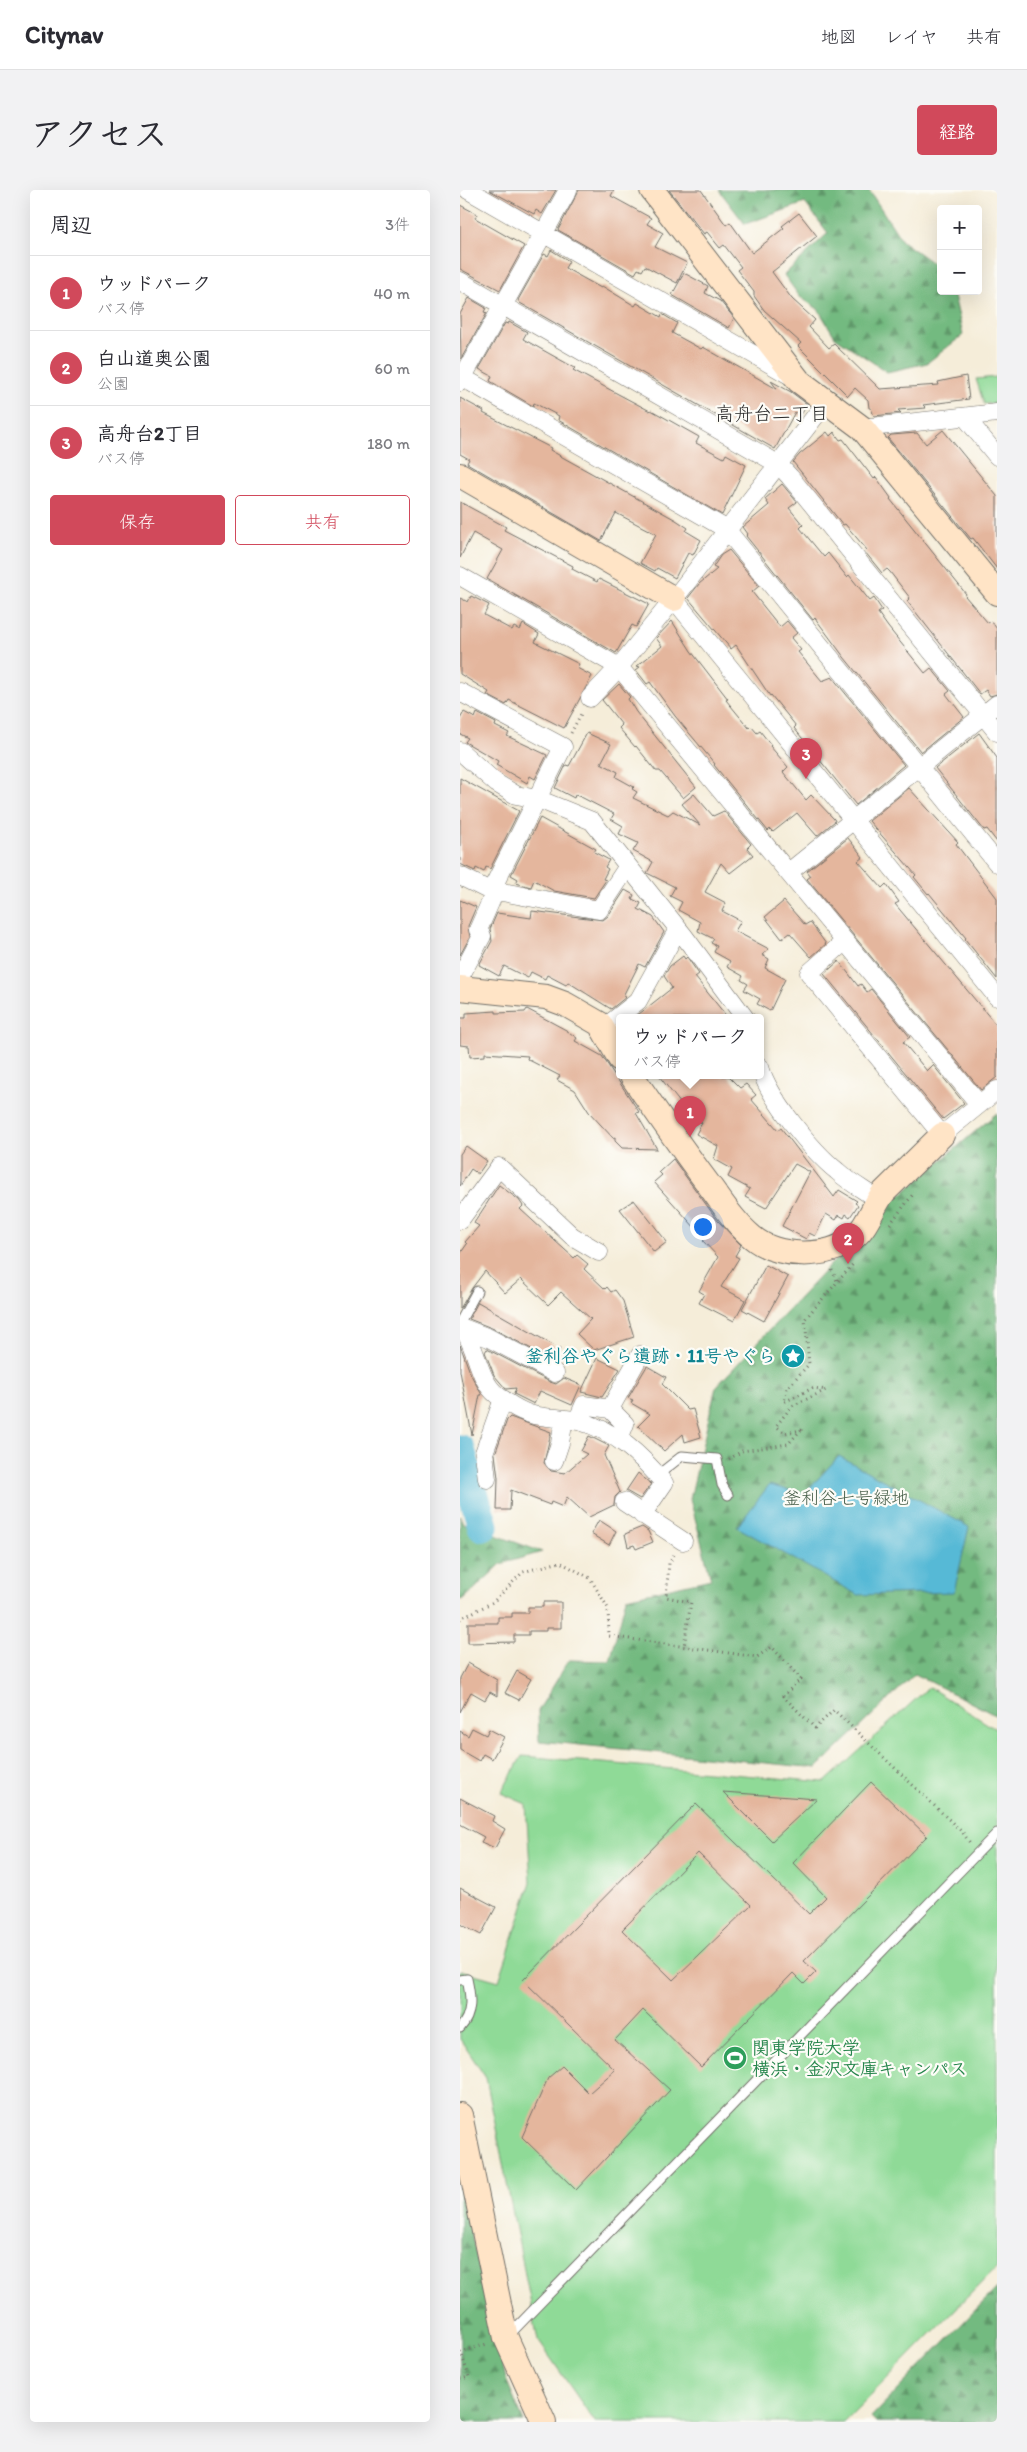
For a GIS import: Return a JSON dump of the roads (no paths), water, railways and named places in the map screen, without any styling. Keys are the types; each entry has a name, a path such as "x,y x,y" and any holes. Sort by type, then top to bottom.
{"street":[{"path":"468,190 799,381 827,401 862,428 997,593"},
{"path":"568,190 461,378 726,529 997,863"},
{"path":"652,190 799,381"},
{"path":"460,281 778,464 997,732"},
{"path":"590,698 619,667 674,599 726,529 827,401"},
{"path":"862,428 966,418 997,413"},
{"path":"966,418 997,456"},
{"path":"460,475 674,599 997,997"},
{"path":"460,576 619,667 979,1104"},
{"path":"460,692 563,747 492,890 493,896 478,930 482,936 460,978"},
{"path":"789,872 997,704"},
{"path":"460,751 496,783 516,795 538,799 592,821 743,1014"},
{"path":"460,876 486,889 599,910 628,866"},
{"path":"622,1014 638,1001 678,929"},
{"path":"844,942 809,973 942,1135"},
{"path":"460,988 546,997 580,1012 604,1028 616,1050"},
{"path":"604,1028 616,1018"},
{"path":"764,1077 770,1092 822,1158 838,1172 878,1200"},
{"path":"634,1079 662,1122 733,1218 752,1238 770,1248 809,1254 839,1246 852,1239 866,1224 878,1200 942,1135 997,1090"},
{"path":"462,1212 499,1167 572,1236 599,1252"},
{"path":"461,1325 555,1373"},
{"path":"461,1325 491,1390 529,1414 571,1420 600,1428 619,1439 658,1475 664,1482 642,1515"},
{"path":"610,1409 640,1356"},
{"path":"487,1479 484,1453 503,1399"},
{"path":"554,1460 571,1420 584,1405 610,1409 625,1424 619,1439"},
{"path":"624,1502 683,1541"},
{"path":"460,2115 506,2338 525,2384 544,2422"}],"lane":[{"path":"461,1325 477,1291"},
{"path":"658,1475 682,1456 716,1459 722,1485 728,1495"},
{"path":"506,2338 997,1833"},
{"path":"460,1980 467,1979 472,2000 465,2022 460,2028"}],"water":[{"path":"839,1456 969,1527 954,1592 858,1595 737,1527 769,1485 804,1494"}],"waterway":[{"path":"460,1450 483,1526"}],"place":[{"name":"高舟台2丁目","path":"806,779"},
{"name":"ウッドパーク","path":"690,1137"},
{"name":"白山道奥公園","path":"848,1264"},
{"name":"釜利谷やぐら遺跡・11号やぐら","path":"793,1356"},
{"name":"関東学院大学 横浜・金沢文庫キャンパス","path":"735,2058"}],"district":[{"name":"高舟台二丁目","path":"772,413"}],"park label":[{"name":"釜利谷七号緑地","path":"846,1498"}]}
